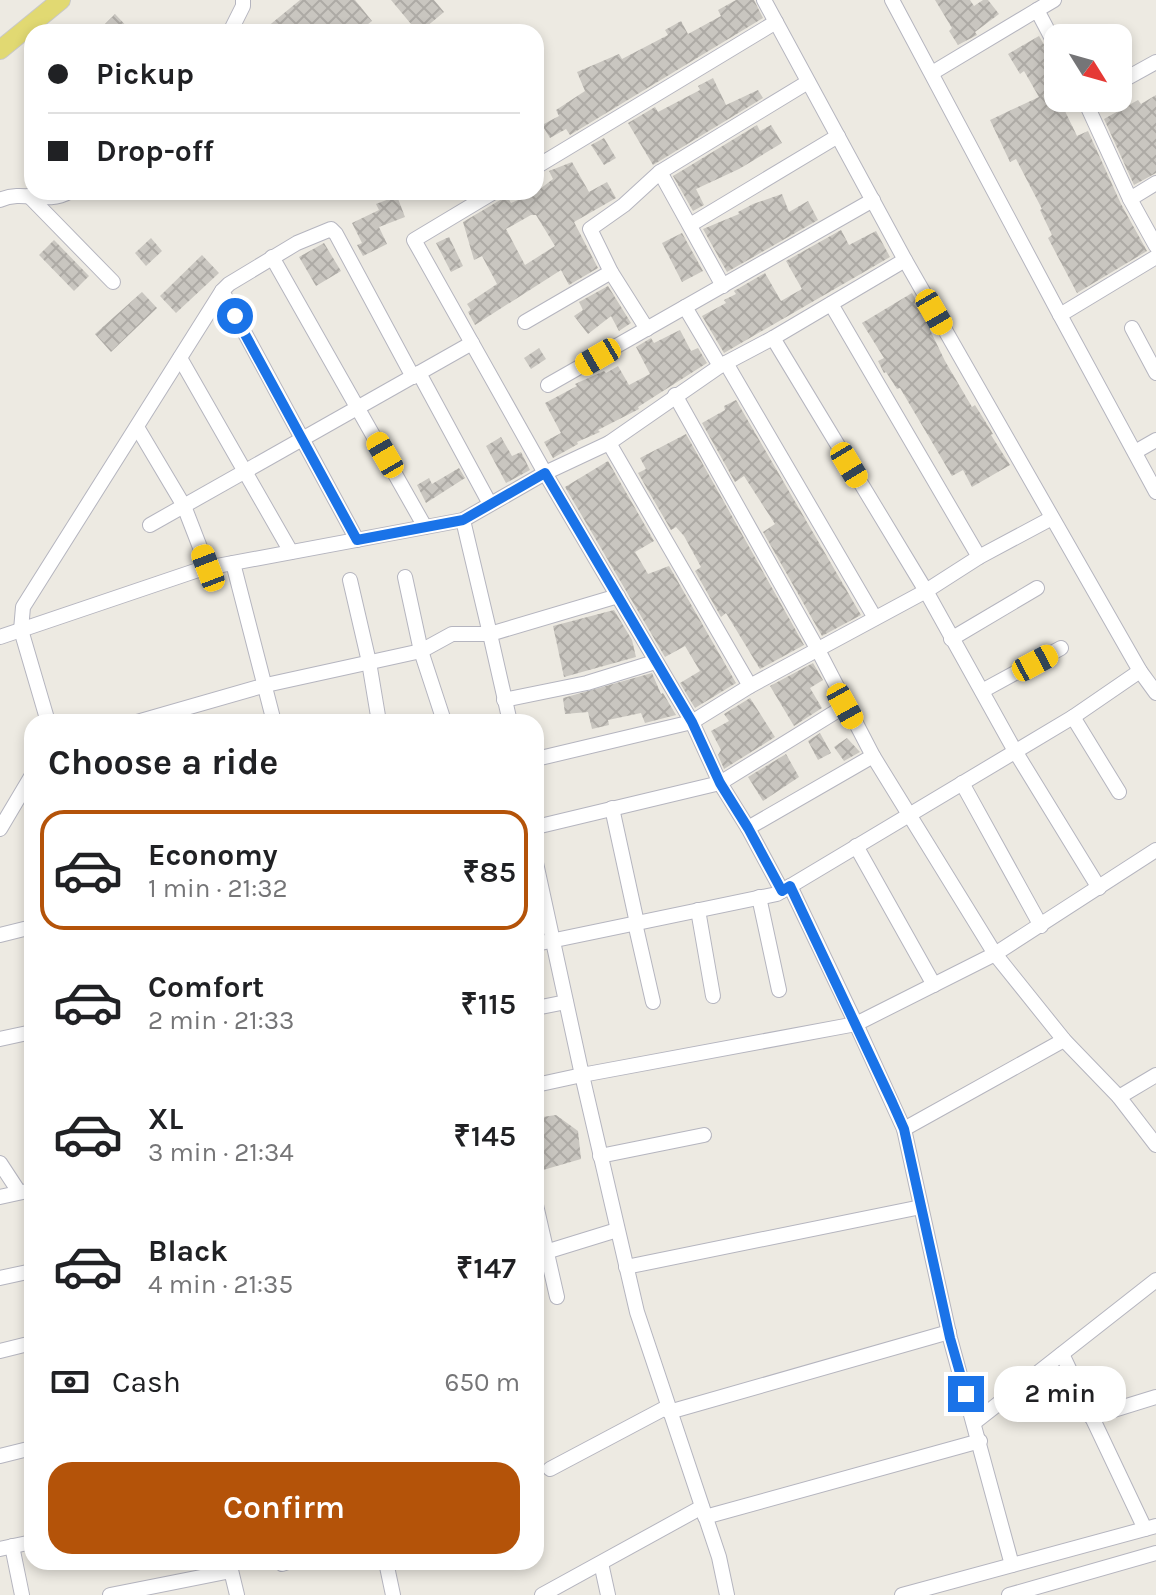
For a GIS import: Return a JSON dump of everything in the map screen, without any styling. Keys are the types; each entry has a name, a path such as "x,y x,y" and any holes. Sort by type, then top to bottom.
{"main road":[{"path":"32,24 61,0"},
{"path":"0,50 24,30"}],"street":[{"path":"234,24 244,0"},
{"path":"764,0 905,260 1140,671 1156,693"},
{"path":"892,0 1156,492"},
{"path":"932,73 1054,0"},
{"path":"1037,10 1044,24"},
{"path":"544,162 776,22"},
{"path":"1132,75 1156,62"},
{"path":"647,329 611,272 590,229 624,205 660,172 808,82"},
{"path":"1093,112 1130,199 1156,246"},
{"path":"690,225 838,136"},
{"path":"660,172 723,286"},
{"path":"1130,199 1156,183"},
{"path":"0,200 15,194 24,195"},
{"path":"33,200 113,282"},
{"path":"481,200 414,240 545,473 692,722 720,783 786,888 856,1024 904,1129 949,1332 1012,1565"},
{"path":"548,385 873,200"},
{"path":"46,714 21,630 23,607 222,291 272,257 321,231 331,229 336,234 490,504"},
{"path":"272,257 425,527"},
{"path":"1060,315 1156,257"},
{"path":"0,637 208,568 463,520 545,473 609,443 723,364 905,260"},
{"path":"525,322 611,272"},
{"path":"222,291 357,540"},
{"path":"831,304 979,557"},
{"path":"685,307 723,364 875,618"},
{"path":"1132,328 1156,373"},
{"path":"773,338 926,591 1015,751 1099,888"},
{"path":"150,525 472,343"},
{"path":"180,358 291,552"},
{"path":"675,395 818,650 873,756 995,954 1064,1040 1119,1097 1156,1145"},
{"path":"137,427 184,506 208,568"},
{"path":"1135,452 1156,440"},
{"path":"609,443 750,686"},
{"path":"544,757 692,722 750,686 926,591 979,557 1052,518"},
{"path":"463,520 508,714"},
{"path":"233,563 272,714"},
{"path":"405,577 421,651 442,714"},
{"path":"350,580 378,714"},
{"path":"951,639 1037,588"},
{"path":"165,714 266,685 421,651 452,634 490,634 618,596"},
{"path":"982,691 1061,648"},
{"path":"504,700 587,683 655,662"},
{"path":"544,942 759,897 786,888 1073,717 1140,671"},
{"path":"544,825 720,783 845,706"},
{"path":"1073,717 1119,792"},
{"path":"748,828 873,756"},
{"path":"962,783 1041,926"},
{"path":"0,829 24,788"},
{"path":"612,808 653,1002"},
{"path":"856,846 934,985"},
{"path":"544,1083 856,1024 995,954 1156,850"},
{"path":"759,897 779,990"},
{"path":"544,904 626,1267 668,1410 719,1557 727,1595"},
{"path":"698,910 713,996"},
{"path":"0,935 24,929"},
{"path":"544,1006 566,1002"},
{"path":"0,1039 24,1034"},
{"path":"904,1129 1064,1040"},
{"path":"1119,1097 1156,1075"},
{"path":"600,1156 704,1135"},
{"path":"0,1163 24,1189"},
{"path":"0,1197 24,1191"},
{"path":"626,1267 921,1207"},
{"path":"544,1252 617,1230"},
{"path":"544,1261 557,1297"},
{"path":"0,1278 24,1273"},
{"path":"975,1422 1156,1280"},
{"path":"550,1469 668,1410 949,1332"},
{"path":"0,1351 24,1349"},
{"path":"902,1595 1150,1528 1091,1417 1062,1354"},
{"path":"1091,1417 1156,1397"},
{"path":"542,1595 704,1512 980,1441"},
{"path":"0,1456 24,1450"},
{"path":"6,1548 22,1595"},
{"path":"1009,1595 1156,1553"},
{"path":"601,1563 608,1595"},
{"path":"110,1595 213,1570"},
{"path":"231,1570 237,1595"},
{"path":"388,1570 393,1595"}],"building":[{"path":"300,0 355,0 372,21 368,24 271,24"},
{"path":"391,0 434,0 444,12 430,24 411,24"},
{"path":"736,0 754,0 763,18 570,135 566,129 550,138 544,124 559,116 556,110 585,91 577,72 619,54 622,59 668,35 665,30 681,21 688,34 721,16 718,10"},
{"path":"935,0 970,0 974,6 988,0 999,14 975,32 977,35 958,45"},
{"path":"115,14 124,24 105,24"},
{"path":"1039,36 1044,45 1044,112 1065,112 1077,136 1088,131 1121,204 1147,251 1077,293 1048,238 1052,235 1042,209 1016,159 1010,162 990,120 1039,97 1024,71 1020,74 1008,54"},
{"path":"713,78 726,105 758,90 763,98 653,165 628,123 655,107 658,112 700,90 698,86"},
{"path":"1156,95 1156,173 1134,185 1104,119 1117,112 1132,112 1132,103 1138,100 1141,104"},
{"path":"757,125 760,131 771,125 782,143 739,169 696,189 704,205 693,211 673,176"},
{"path":"604,138 616,158 604,165 591,145"},
{"path":"572,162 589,192 607,182 616,198 574,222 598,268 569,285 561,270 475,325 467,304 497,284 482,256 474,260 463,222 500,200 509,200 511,203 544,200 544,186 553,179 549,171","holes":["536,215 555,246 525,265 506,229"]},
{"path":"782,194 789,212 808,201 818,220 727,272 703,229 739,214 753,204"},
{"path":"399,200 405,217 379,227 387,244 363,256 357,245 362,243 352,223 379,210 376,204"},
{"path":"841,230 849,245 876,231 890,257 724,353 702,316 726,303 724,300 736,294 734,291 765,273 781,301 802,289 786,261"},
{"path":"682,233 703,271 682,282 662,243"},
{"path":"449,237 463,266 451,272 436,243"},
{"path":"151,238 162,251 146,266 135,253"},
{"path":"54,240 89,276 74,291 39,255"},
{"path":"324,243 341,271 316,286 299,257"},
{"path":"202,255 219,273 176,313 160,296"},
{"path":"608,286 631,323 619,331 611,316 588,334 574,316 583,310 579,302"},
{"path":"142,292 157,308 111,352 95,334"},
{"path":"912,293 932,328 930,330 945,361 1010,465 972,487 963,470 952,476 900,388 897,389 884,373 878,361 884,358 862,323"},
{"path":"680,330 691,351 698,348 707,363 639,409 553,458 544,442 561,433 545,403 577,386 575,384 618,366 629,385 650,374 636,347 651,338 654,343"},
{"path":"539,348 546,359 531,369 524,358"},
{"path":"736,400 861,615 822,636 763,532 775,524 744,476 735,482 702,423"},
{"path":"686,434 804,645 760,669 726,613 721,617 695,571 701,567 684,536 676,527 671,530 638,473 646,469 640,458"},
{"path":"501,437 512,456 521,452 530,470 506,483 486,446"},
{"path":"608,461 654,541 635,552 648,574 669,566 736,683 695,708 680,683 700,671 685,646 665,657 565,487"},
{"path":"459,468 465,478 426,503 417,485 429,478 432,484"},
{"path":"614,610 632,640 636,657 564,677 553,626"},
{"path":"813,663 823,680 810,688 822,708 794,726 770,686"},
{"path":"652,673 661,694 676,715 645,723 641,713 608,720 609,725 592,729 588,712 565,714 563,698"},
{"path":"750,698 775,737 724,769 718,755 721,750 711,731 729,721 724,714"},
{"path":"820,733 831,753 818,760 808,741"},
{"path":"847,738 860,752 844,761 834,747"},
{"path":"786,754 799,777 763,801 748,777"},
{"path":"556,1115 578,1131 581,1159 544,1170 544,1117"}],"route":[{"path":"235,316 357,540 463,520 545,473 692,722 720,783 782,891 790,886 892,1102 904,1129 950,1338 966,1394"}]}
